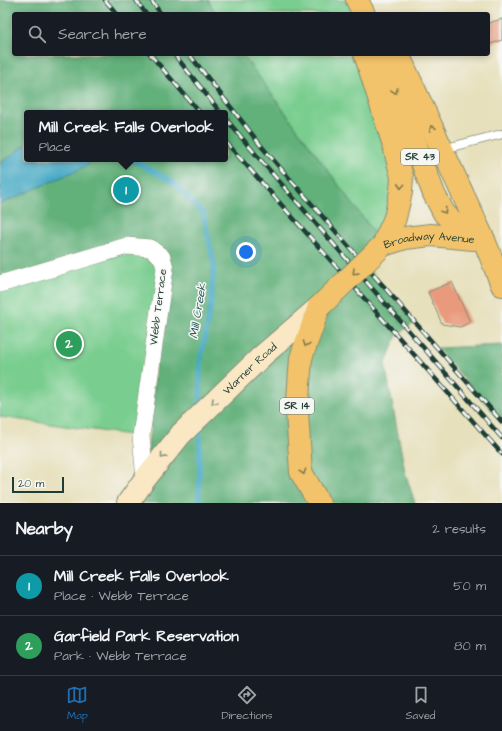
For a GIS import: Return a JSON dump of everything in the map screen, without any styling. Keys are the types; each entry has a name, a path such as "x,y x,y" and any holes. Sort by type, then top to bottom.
{"main road":[{"path":"348,0 351,12"},
{"path":"358,0 363,12"},
{"path":"373,0 378,12"},
{"name":"Broadway Avenue","path":"366,56 392,139 402,177 401,192 395,218 383,245"},
{"name":"SR 43","path":"383,56 434,194 444,213 456,226 493,242"},
{"name":"Broadway Avenue","path":"399,56 442,150 493,242 502,285"},
{"name":"Broadway Avenue","path":"383,245 405,238 431,235 493,242"},
{"name":"Warner Road","path":"128,503 181,434 262,356 319,307 383,245"},
{"name":"SR 14","path":"319,307 301,358 297,412 301,472 319,503"}],"street":[{"name":"Webb Terrace","path":"0,284 127,246 150,248 162,257 165,268 140,436 145,479"}],"lane":[{"path":"442,150 502,134"}],"green space":[{"path":"0,0 208,0 215,12 12,12 12,56 243,56 383,245 364,264 415,322 397,335 385,364 405,472 415,503 128,503 145,479 165,268 150,248 0,284 0,204 86,166 89,162 228,162 228,110 24,110 24,146 0,164"},
{"path":"208,0 348,0 351,12 215,12"},
{"path":"243,56 366,56 402,177 383,245"},
{"path":"127,246 162,257 141,436 0,417 0,284"},
{"path":"502,345 502,422 437,348"}],"water":[{"path":"24,146 24,162 89,162 87,166 0,204 0,164"}],"building":[{"path":"502,19 502,40 490,44 490,22"},
{"path":"452,282 470,322 460,327 442,324 428,292"}],"waterway":[{"name":"Mill Creek","path":"136,162 173,182 203,213 214,264 211,304 200,362 200,406"},
{"name":"Mill Creek","path":"199,503 200,426"}],"railway":[{"path":"105,0 115,12"},
{"path":"136,0 145,12"},
{"path":"151,0 160,12"},
{"path":"152,56 197,110"},
{"path":"176,56 219,110"},
{"path":"191,56 262,147 502,422"},
{"path":"228,122 502,438"},
{"path":"228,144 502,454"}],"place":[{"name":"Mill Creek Falls Overlook","path":"126,190"},
{"name":"Garfield Park Reservation","path":"69,344"}]}
